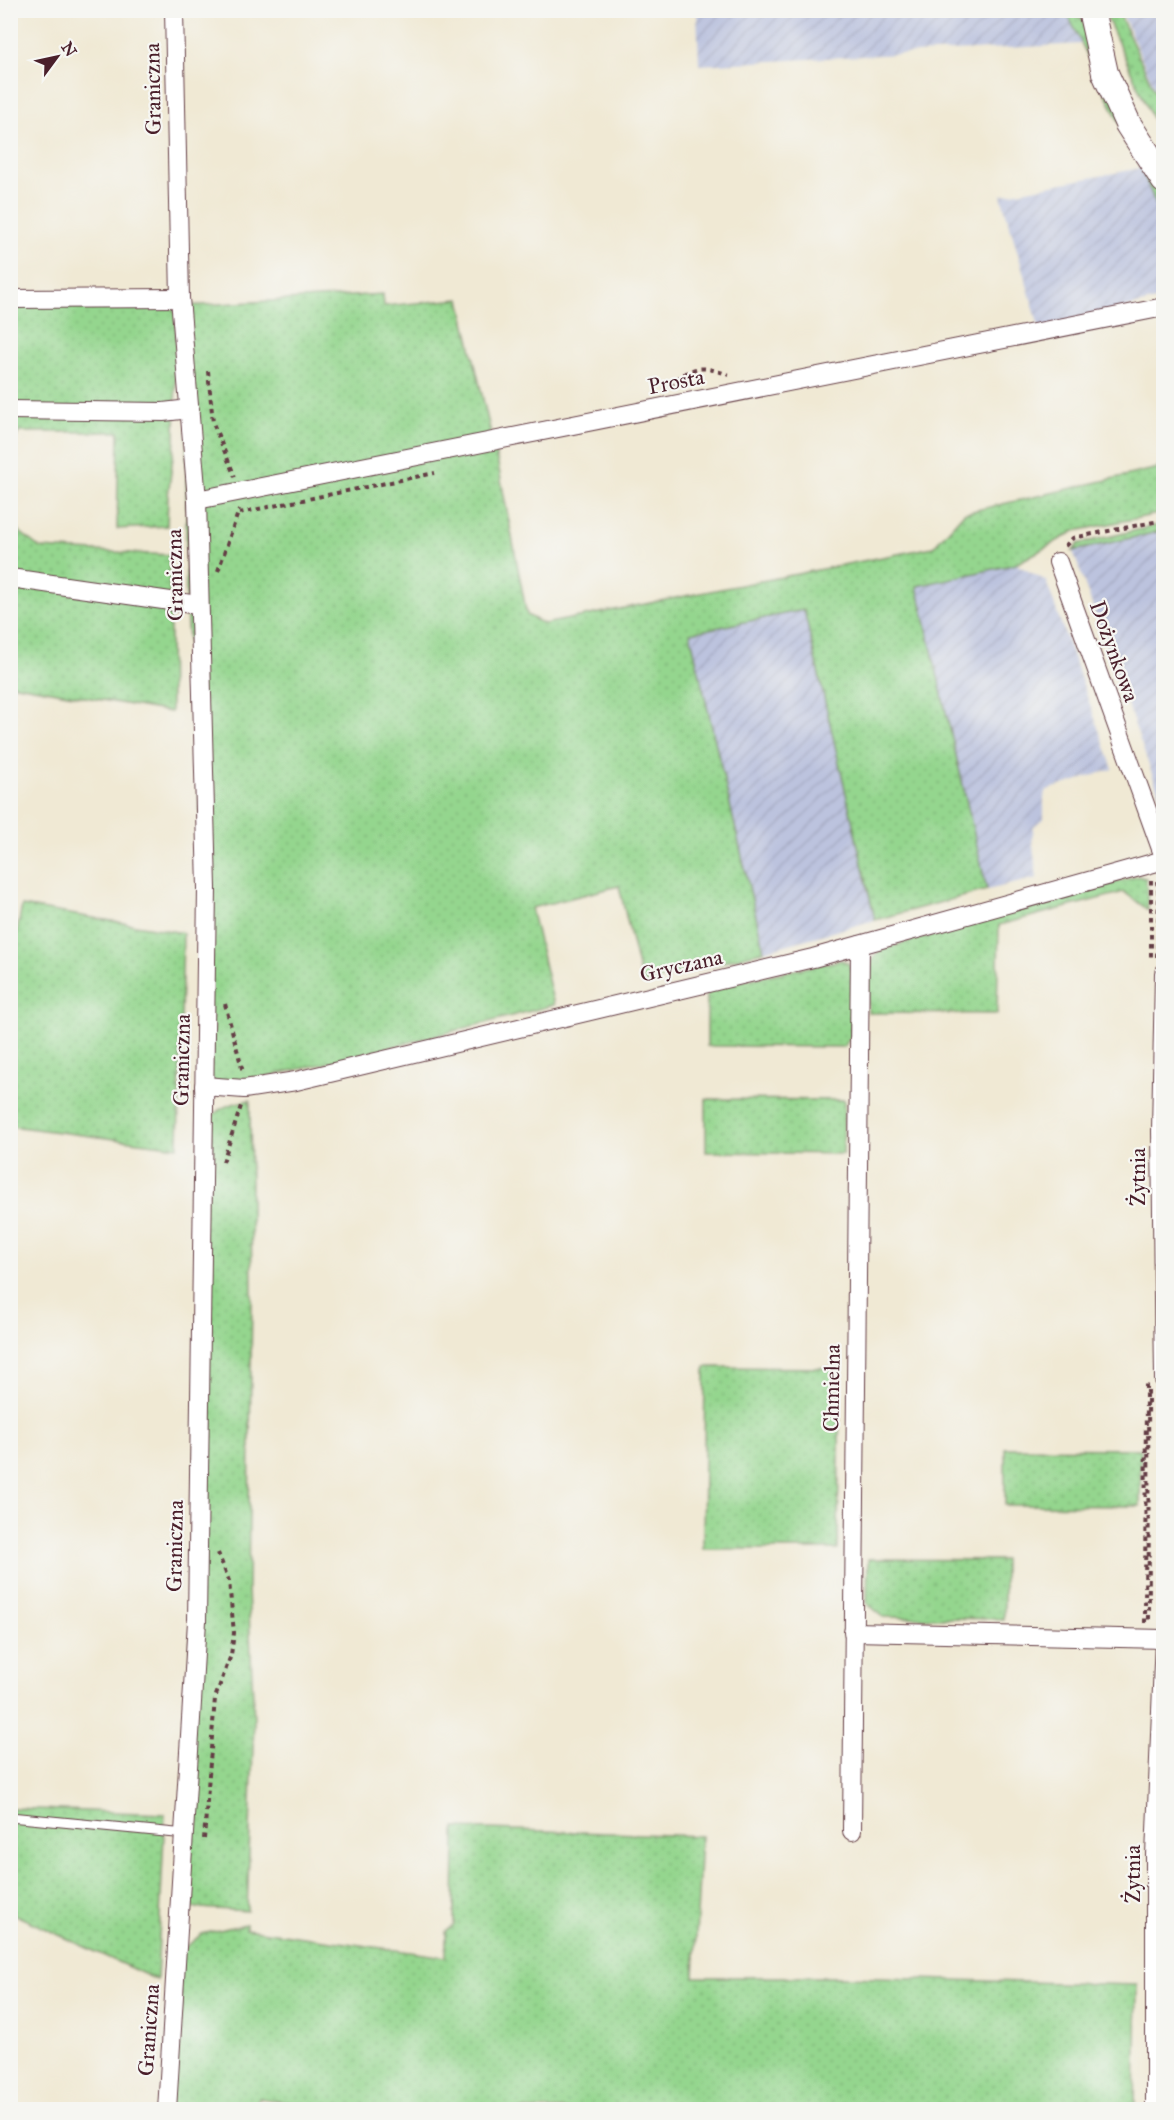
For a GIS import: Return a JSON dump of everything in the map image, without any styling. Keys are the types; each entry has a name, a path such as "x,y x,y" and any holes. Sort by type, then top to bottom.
{"main road":[{"path":"1091,10 1121,67 1164,165"},
{"path":"1091,10 1106,73 1128,124 1164,180"}],"street":[{"name":"Graniczna","path":"167,2109 186,1834 197,1621 207,888 197,500 180,298 174,10"},
{"path":"10,298 180,298"},
{"name":"Prosta","path":"197,500 1164,307"},
{"path":"10,410 163,412 190,409"},
{"name":"Dożynkowa","path":"1058,562 1158,861"},
{"path":"10,578 198,605"},
{"name":"Gryczana","path":"204,1086 244,1089 296,1081 860,945 1158,861"},
{"name":"Chmielna","path":"852,1831 860,945"},
{"name":"Żytnia","path":"1156,1381 1163,1063 1157,968"},
{"path":"853,1632 1155,1639"},
{"name":"Żytnia","path":"1155,1639 1160,1855 1158,2101"}],"lane":[{"path":"10,1818 186,1834"}],"path":[{"path":"1058,562 1061,549 1074,538 1164,520"},
{"path":"172,601 172,586 181,564"},
{"path":"1157,968 1152,897 1158,861"},
{"path":"1146,1372 1155,1639"},
{"path":"1155,1639 1156,1381"}],"shaded area":[{"path":"697,11 1066,11 1081,44 699,65"},
{"path":"1121,11 1163,11 1163,107"},
{"path":"1141,168 1163,222 1163,298 1040,330 1001,195"},
{"path":"1163,531 1163,805 1073,551"},
{"path":"1016,564 1046,581 1113,769 1047,790 1044,797 1044,819 1034,827 1032,838 1037,878 987,890 917,586"},
{"path":"804,609 875,920 764,951 690,633"}],"green space":[{"path":"1066,11 1082,19 1163,197 1163,222 1141,168"},
{"path":"1104,11 1118,11 1163,109 1163,143"},
{"path":"383,294 384,306 460,299 498,464 527,615 544,624 933,547 964,513 1163,467 1163,513 1075,531 1016,564 917,586 987,890 875,920 804,610 690,633 764,951 642,984 619,886 531,908 554,1005 341,1060 219,1087 208,1083 206,897 186,610 187,306"},
{"path":"11,303 172,307 176,314 175,441 168,496 167,526 117,529 119,432 19,432 11,447"},
{"path":"10,524 40,548 169,555 171,712 11,684"},
{"path":"1163,524 1163,531 1073,551 1078,544"},
{"path":"1138,876 1146,878 1148,910 1124,892 999,925 997,1014 868,1013 870,969 872,961 883,949"},
{"path":"22,906 183,933 178,1147 11,1126 11,960"},
{"path":"842,960 848,963 853,971 851,1036 844,1047 707,1046 707,988"},
{"path":"706,1099 844,1100 843,1154 706,1152"},
{"path":"250,1100 252,1297 248,1589 254,1721 247,1911 183,1907 205,1125 224,1107"},
{"path":"705,1367 840,1368 838,1549 703,1549"},
{"path":"1005,1448 1141,1449 1140,1506 1005,1505"},
{"path":"868,1559 1004,1560 1004,1619 883,1617 867,1603"},
{"path":"11,1808 165,1814 157,1980 11,1913"},
{"path":"455,1828 701,1836 694,1977 842,1977 1137,1985 1135,2109 343,2110 258,2098 256,2109 167,2110 181,1951 202,1934 246,1924 246,1929 446,1957 446,1932 454,1925"}]}
